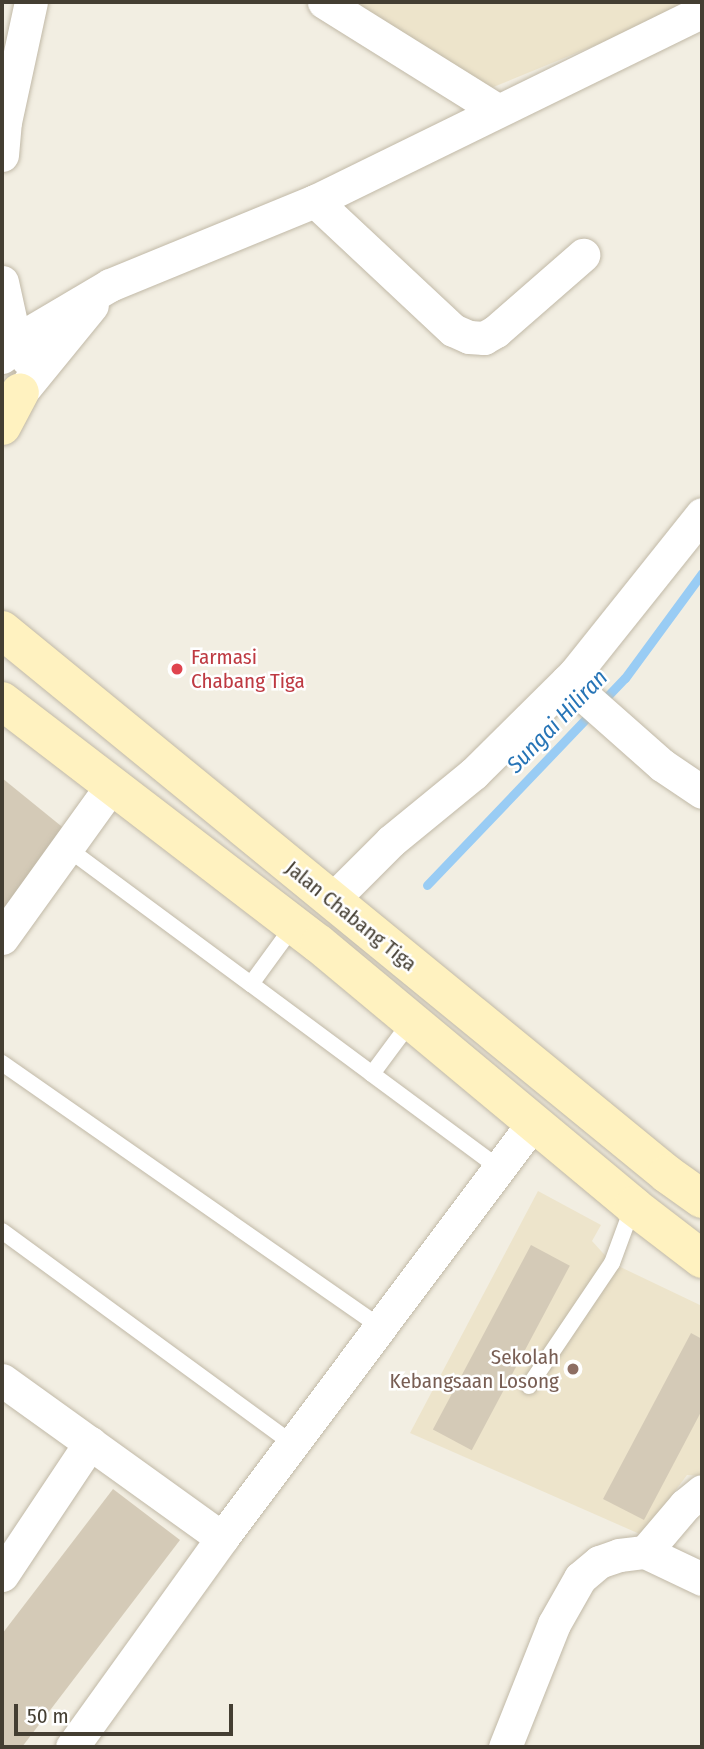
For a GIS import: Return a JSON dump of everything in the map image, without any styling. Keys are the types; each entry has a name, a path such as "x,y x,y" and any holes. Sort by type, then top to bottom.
{"main road":[{"path":"2,426 19,393"},
{"name":"Jalan Chabang Tiga","path":"3,629 424,975 685,1171 702,1199"},
{"name":"Jalan Chabang Tiga","path":"3,702 307,935 407,1015 633,1206 702,1259"}],"street":[{"path":"2,155 5,122 31,2"},
{"path":"324,2 497,110"},
{"path":"8,349 110,285 315,201 702,11"},
{"path":"315,201 453,330 469,337 484,338 496,331 583,255"},
{"path":"2,282 8,349 19,393"},
{"path":"19,393 110,285"},
{"path":"340,907 391,841 474,773 567,681 702,514"},
{"path":"567,681 662,765 702,792"},
{"path":"2,938 112,785"},
{"path":"72,1747 222,1538 533,1123"},
{"path":"2,1380 222,1538"},
{"path":"2,1575 90,1443"},
{"path":"645,1552 685,1505 702,1491"},
{"path":"505,1747 554,1625 580,1578 599,1562 619,1555 645,1552 702,1579"}],"lane":[{"path":"67,848 499,1168"},
{"path":"251,984 307,935"},
{"path":"372,1074 407,1015"},
{"path":"2,1063 380,1327"},
{"path":"529,1386 612,1263 633,1206"},
{"path":"2,1231 293,1444"}],"shaded area":[{"path":"346,2 701,2 491,88"},
{"name":"Sekolah Kebangsaan Losong","path":"538,1191 601,1225 592,1241 612,1263 702,1306 702,1476 687,1475 642,1535 410,1433"}],"building":[{"path":"2,778 66,830 2,910"},
{"path":"531,1245 570,1266 472,1450 433,1430"},
{"path":"691,1333 702,1339 702,1410 644,1520 603,1499"},
{"path":"113,1489 180,1540 22,1747 2,1747 2,1634"}],"waterway":[{"name":"Sungai Hiliran","path":"427,885 625,678 702,573"}],"place":[{"name":"Farmasi Chabang Tiga","path":"177,669"},
{"name":"Sekolah Kebangsaan Losong","path":"573,1369"}]}
